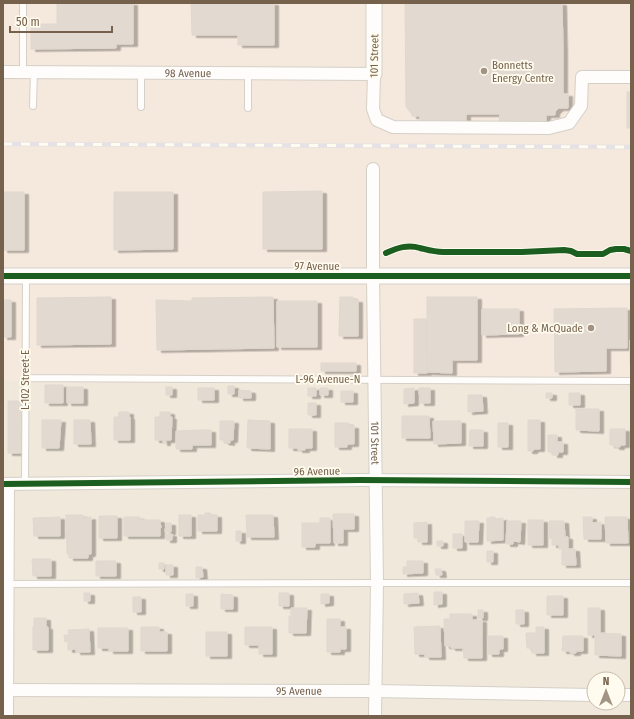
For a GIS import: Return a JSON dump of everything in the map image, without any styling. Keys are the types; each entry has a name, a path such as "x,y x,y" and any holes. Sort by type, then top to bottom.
{"street":[{"name":"101 Street","path":"374,3 373,109 377,120 393,127 549,128 569,123 581,106 582,77 631,77"},
{"name":"98 Avenue","path":"3,72 374,74"},
{"name":"101 Street","path":"373,169 377,583 375,716"},
{"name":"97 Avenue","path":"3,276 631,276"},
{"name":"96 Avenue","path":"5,484 25,485 376,480 631,482"},
{"path":"5,484 5,690 7,716"},
{"name":"95 Avenue","path":"5,690 375,691 586,695"}],"lane":[{"path":"23,3 33,106"},
{"path":"141,72 141,107"},
{"path":"248,73 248,108"},
{"name":"L-102 Street-E","path":"25,485 26,276"},
{"name":"L-96 Avenue-N","path":"26,378 631,381"},
{"path":"5,584 631,583"}],"shaded area":[{"path":"3,3 631,3 631,381 3,381"},
{"path":"3,381 631,381 631,716 3,716"}],"building":[{"path":"57,3 133,3 133,44 116,44 116,48 31,49 31,24 57,24"},
{"path":"191,3 274,3 274,45 238,45 238,35 192,35"},
{"name":"Bonnetts Energy Centre","path":"405,3 562,3 563,94 568,94 568,108 559,108 555,112 555,115 546,115 546,124 499,123 500,114 466,114 466,124 420,124 420,116 412,116 406,107"},
{"path":"627,92 631,92 631,128 627,128"},
{"path":"322,191 322,249 263,249 263,192"},
{"path":"3,192 24,192 24,250 3,250"},
{"path":"114,192 173,192 173,249 114,250"},
{"path":"111,297 111,344 37,345 37,298"},
{"path":"273,297 274,348 157,350 156,300 192,301 192,298"},
{"path":"340,297 353,297 353,300 358,300 358,336 339,336"},
{"path":"427,297 477,297 477,360 452,360 452,373 427,372"},
{"path":"3,300 11,300 11,337 3,337"},
{"path":"277,301 317,301 317,347 277,347"},
{"name":"Long & McQuade","path":"627,308 627,348 606,348 606,371 555,372 554,309"},
{"path":"482,309 519,309 519,334 482,335"},
{"path":"414,319 426,319 427,373 414,373"},
{"path":"631,340 631,365 630,365"},
{"path":"321,363 356,363 356,371 321,371"},
{"path":"45,385 63,385 63,403 45,403"},
{"path":"228,386 234,386 234,394 228,394"},
{"path":"67,387 83,387 83,403 67,403"},
{"path":"166,387 172,387 172,395 166,395"},
{"path":"198,388 214,388 214,400 198,400"},
{"path":"308,388 316,388 316,396 308,396"},
{"path":"320,388 328,388 328,395 320,395"},
{"path":"414,388 414,403 404,404 404,389"},
{"path":"419,388 430,388 430,403 420,403"},
{"path":"239,390 251,391 251,398 239,398"},
{"path":"341,391 353,391 353,402 341,402"},
{"path":"546,393 552,393 552,398 546,398"},
{"path":"569,393 580,393 580,405 569,405"},
{"path":"468,395 482,395 483,411 468,412"},
{"path":"8,401 22,401 22,453 8,453"},
{"path":"308,403 316,403 316,415 308,415"},
{"path":"576,409 599,409 599,431 576,430"},
{"path":"119,412 129,412 130,440 114,440 114,417 118,417"},
{"path":"160,412 170,412 170,417 172,417 171,440 166,440 166,443 163,443 163,440 155,440 155,417 160,417"},
{"path":"402,416 429,416 430,438 402,438"},
{"path":"42,420 61,420 59,448 42,448"},
{"path":"74,420 90,420 91,444 74,444"},
{"path":"248,420 270,421 270,449 247,448"},
{"path":"528,420 540,420 540,449 534,449 533,451 528,451"},
{"path":"220,421 234,421 233,440 230,440 230,443 220,440"},
{"path":"433,421 461,421 461,443 434,444"},
{"path":"335,423 349,423 349,426 354,426 354,444 347,444 347,447 335,447"},
{"path":"498,423 508,423 508,447 498,447"},
{"path":"289,429 312,429 312,448 298,450 298,448 289,448"},
{"path":"610,429 625,429 625,445 615,447 615,445 610,445"},
{"path":"211,430 211,445 192,445 192,449 176,449 176,431"},
{"path":"470,430 483,430 483,446 469,446"},
{"path":"548,435 557,435 557,442 563,442 563,452 558,452 558,455 553,455 553,452 548,452"},
{"path":"205,513 217,515 217,531 198,531 198,515 205,515"},
{"path":"333,514 354,514 354,529 343,529 343,543 334,543"},
{"path":"66,515 83,515 83,518 91,517 91,554 88,554 88,558 69,558 69,554 67,554"},
{"path":"179,515 191,515 191,536 179,536"},
{"path":"246,515 273,515 274,537 247,537"},
{"path":"99,516 117,516 117,538 99,538"},
{"path":"60,517 60,536 34,536 33,518"},
{"path":"124,517 140,517 140,520 160,520 160,536 124,536"},
{"path":"495,517 495,519 503,518 503,540 487,541 487,518"},
{"path":"583,517 592,517 592,523 601,522 601,539 584,539"},
{"path":"605,517 627,517 628,543 606,543"},
{"path":"320,518 330,518 330,543 315,543 315,547 302,547 302,523 320,523"},
{"path":"528,520 543,520 543,545 528,545"},
{"path":"465,521 479,521 478,542 465,542"},
{"path":"507,521 521,521 520,542 513,541 513,544 506,544"},
{"path":"549,521 564,521 565,537 568,537 568,549 575,549 576,565 562,565 562,549 559,549 559,545 552,545 552,538 549,538"},
{"path":"427,522 427,542 418,542 418,538 414,538 414,523"},
{"path":"166,523 171,523 171,532 165,532"},
{"path":"236,531 241,531 241,541 236,541"},
{"path":"166,534 172,534 172,540 166,540"},
{"path":"453,534 462,534 462,548 453,548"},
{"path":"437,541 443,541 443,546 437,546"},
{"path":"487,551 493,551 493,562 487,562"},
{"path":"32,559 51,559 51,576 33,576"},
{"path":"96,561 116,561 116,576 96,576"},
{"path":"407,561 423,561 423,573 403,574 403,567 407,567"},
{"path":"159,563 164,563 164,569 159,569"},
{"path":"166,565 173,565 173,575 166,575"},
{"path":"196,567 202,567 203,577 196,578"},
{"path":"435,569 441,569 442,575 436,575"},
{"path":"434,592 442,592 442,604 434,605"},
{"path":"84,593 90,593 90,601 84,601"},
{"path":"279,593 289,593 289,606 279,606"},
{"path":"418,593 419,603 404,604 404,594"},
{"path":"186,594 193,594 193,606 186,606"},
{"path":"221,594 233,595 233,609 221,609"},
{"path":"321,594 329,594 329,603 321,604"},
{"path":"547,596 563,596 563,615 547,615"},
{"path":"133,597 141,597 141,612 133,612"},
{"path":"291,608 307,608 306,633 289,633 289,616 291,616"},
{"path":"588,608 600,608 600,633 621,634 621,656 595,655 595,635 588,635"},
{"path":"478,610 483,610 483,618 478,618"},
{"path":"516,610 524,610 524,624 516,624"},
{"path":"450,614 472,614 472,620 482,620 482,658 464,658 463,648 451,648 451,646 445,646 444,619 450,619"},
{"path":"34,618 46,618 46,627 48,627 48,650 33,650"},
{"path":"327,619 340,619 340,627 346,627 346,649 340,649 340,652 327,652"},
{"path":"440,626 441,657 425,657 425,654 415,654 414,627"},
{"path":"141,627 159,627 159,632 167,632 167,651 141,651"},
{"path":"245,627 272,627 272,654 259,654 259,645 245,645"},
{"path":"536,627 544,627 544,653 532,653 532,648 527,648 526,633 536,633"},
{"path":"98,628 128,628 128,651 109,651 109,648 98,648"},
{"path":"89,629 90,652 76,652 76,649 68,650 68,641 65,642 64,635 69,635 68,630"},
{"path":"206,632 227,632 227,656 206,656"},
{"path":"488,636 503,636 503,649 499,649 499,654 488,654"},
{"path":"563,636 583,636 583,651 570,653 570,651 562,651"}],"railway":[{"path":"3,144 631,147"}],"cycle path":[{"path":"386,253 398,248 411,246 443,252 522,252 564,250 577,254 603,254 610,250 616,249 631,251"},
{"path":"3,276 631,276"},
{"path":"3,484 361,480 631,482"}],"place":[{"name":"Bonnetts Energy Centre","path":"484,71"},
{"name":"Long & McQuade","path":"591,328"}]}
